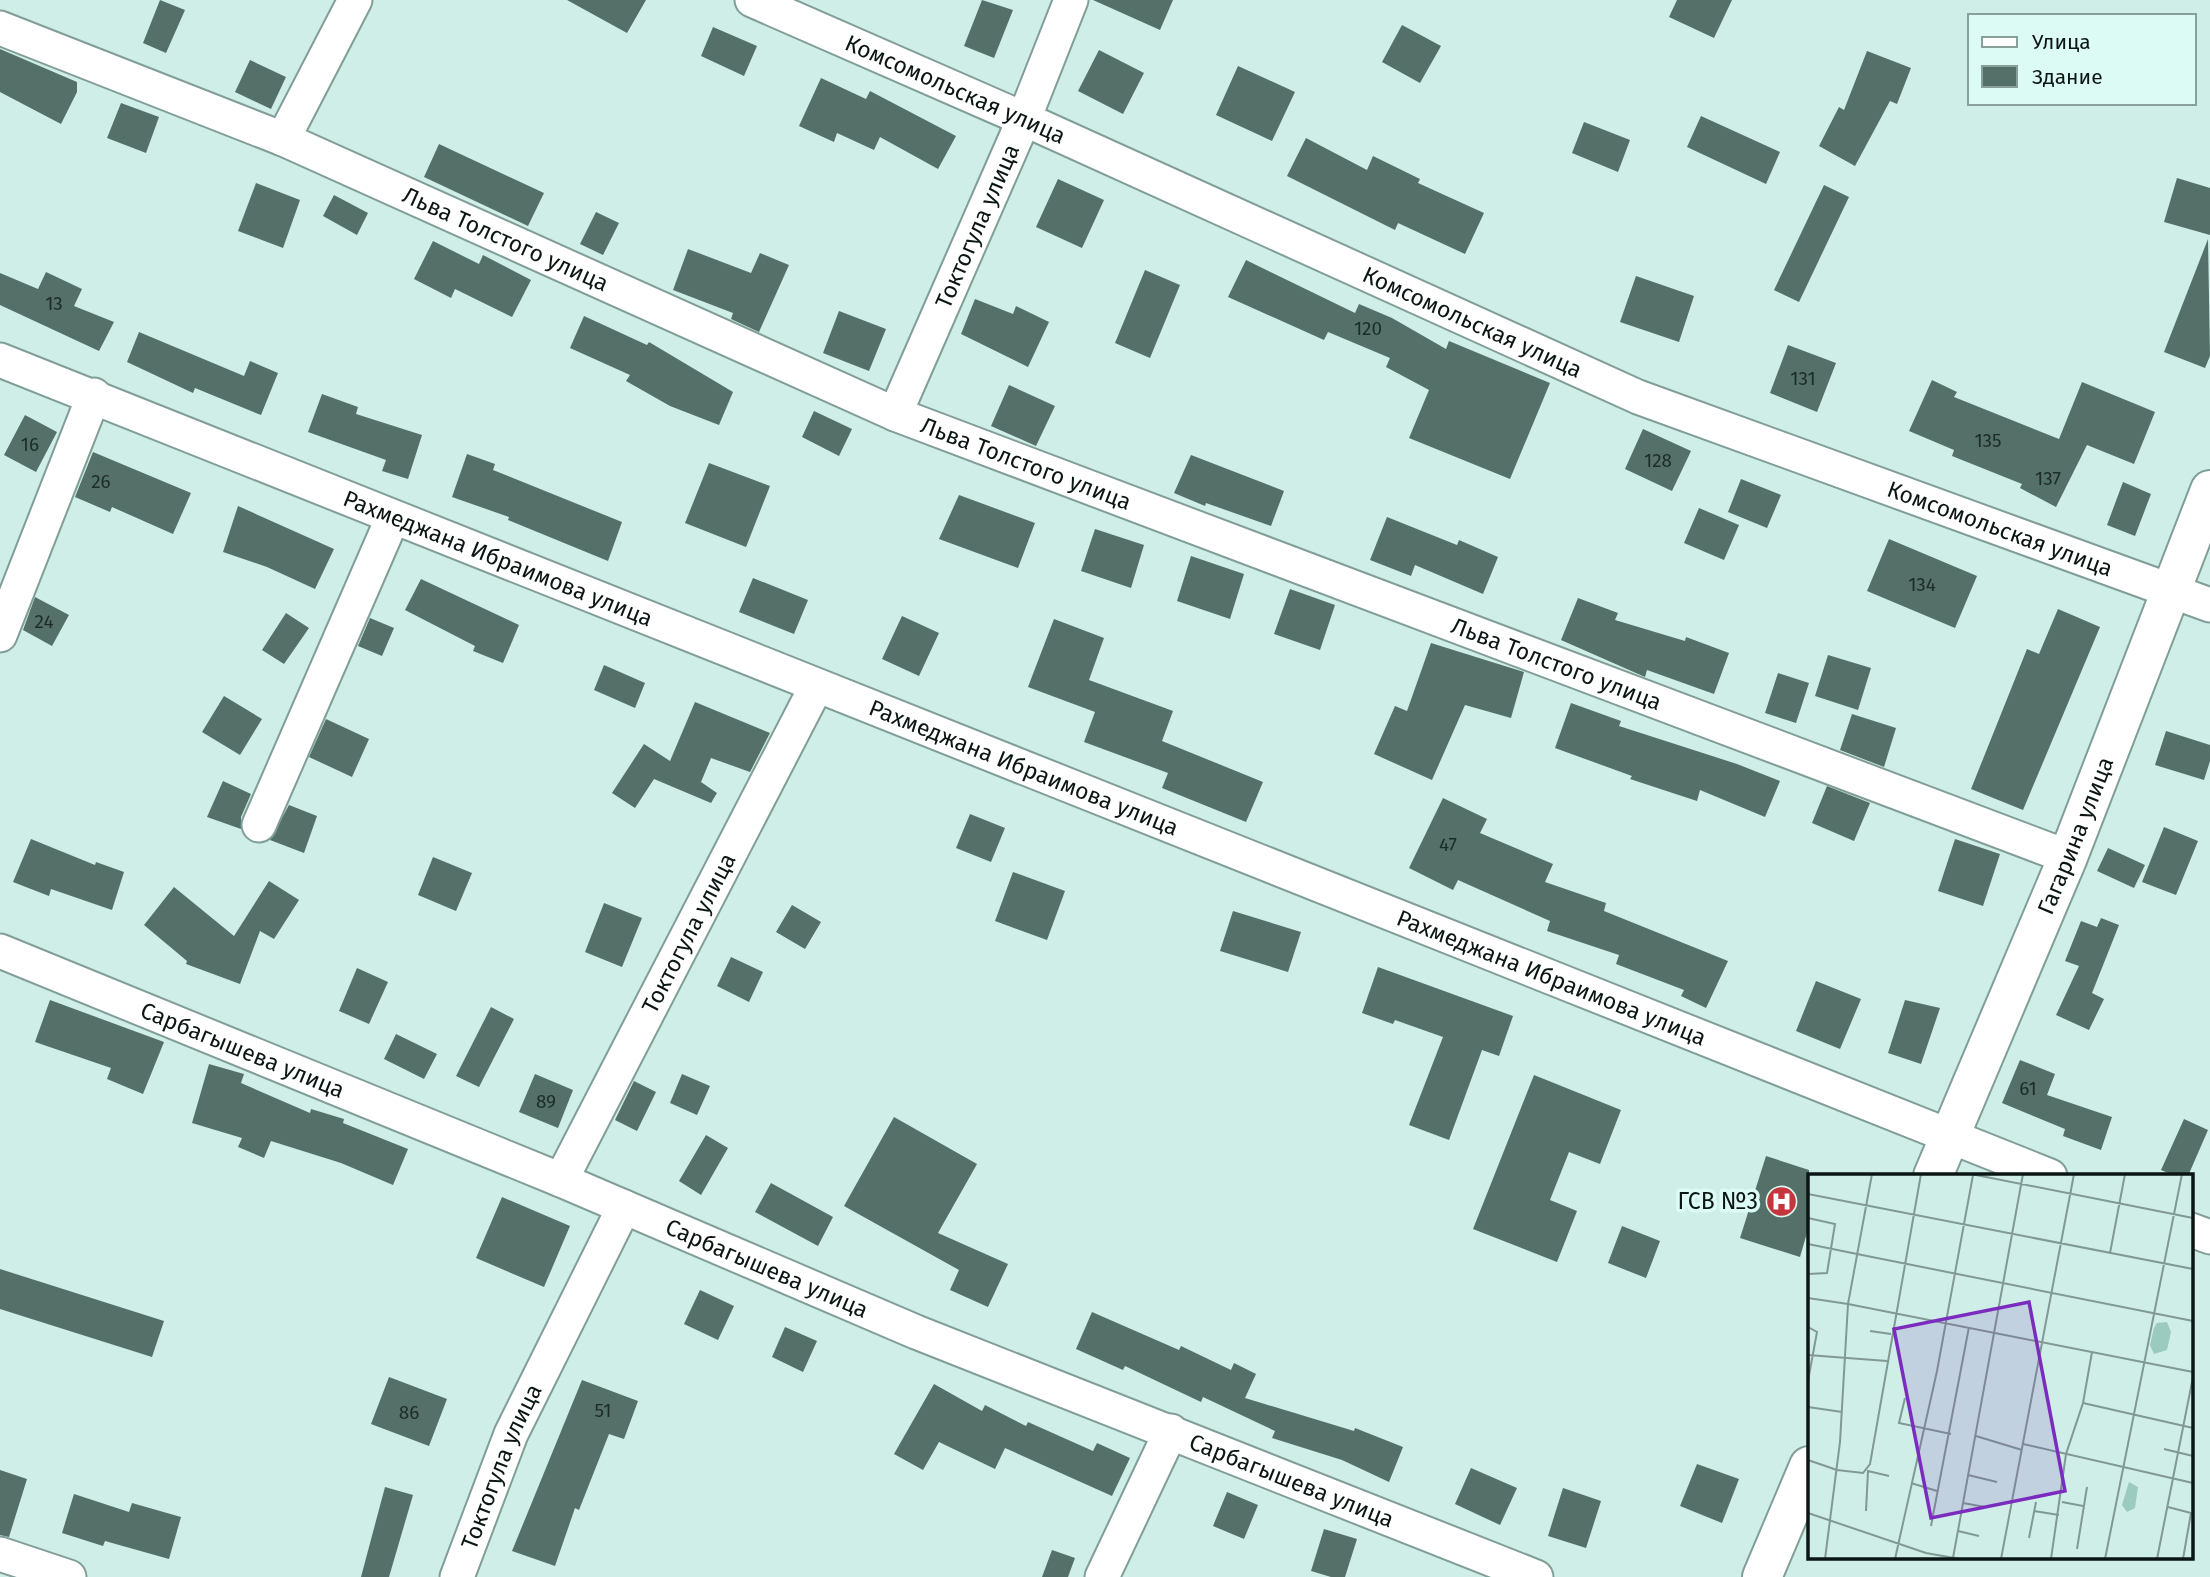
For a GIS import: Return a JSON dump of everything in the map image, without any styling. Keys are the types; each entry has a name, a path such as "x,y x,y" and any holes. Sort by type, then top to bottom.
{"main road":[{"name":"Гагарина улица","path":"1934,1174 2068,857 2210,490"},
{"path":"1762,1577 1808,1468"}],"street":[{"path":"283,139 355,0"},
{"name":"Комсомольская улица","path":"752,0 1024,119 1638,397 2210,605"},
{"name":"Токтогула улица","path":"895,414 1024,119 1071,0"},
{"name":"Льва Толстого улица","path":"0,28 283,139 895,414 2068,857"},
{"name":"Рахмеджана Ибраимова улица","path":"0,360 94,395 816,687 2045,1174"},
{"path":"0,635 94,395"},
{"path":"259,825 393,517"},
{"name":"Токтогула улица","path":"561,1180 816,687"},
{"name":"Сарбагышева улица","path":"0,951 561,1180 916,1332 1536,1577"},
{"name":"Токтогула улица","path":"457,1577 511,1434 624,1207"},
{"path":"2192,1230 2210,1237"},
{"path":"1102,1577 1171,1431"},
{"path":"0,1554 69,1577"}],"building":[{"path":"160,0 185,10 166,53 143,43"},
{"path":"567,0 646,0 627,33"},
{"path":"982,0 1013,10 994,58 964,46"},
{"path":"1093,0 1173,0 1160,30"},
{"path":"1677,0 1732,0 1714,38 1669,17"},
{"path":"1402,25 1441,46 1420,83 1382,62"},
{"path":"713,27 757,46 744,76 701,56"},
{"path":"0,49 77,82 77,92 61,124 0,92"},
{"path":"1099,50 1144,73 1123,114 1078,91"},
{"path":"1867,51 1911,68 1897,104 1890,101 1855,166 1819,146 1839,107 1844,110"},
{"path":"250,60 286,77 271,109 235,92"},
{"path":"1238,66 1295,92 1272,141 1216,115"},
{"path":"821,78 866,99 870,91 956,136 938,169 880,137 874,150 837,133 834,142 799,126"},
{"path":"121,103 159,117 146,153 107,138"},
{"path":"1701,116 1780,152 1766,184 1687,147"},
{"path":"1584,122 1630,140 1618,172 1572,153"},
{"path":"1306,138 1367,170 1373,156 1420,179 1418,183 1484,213 1465,254 1398,223 1395,230 1287,176"},
{"path":"439,144 544,193 528,226 424,177"},
{"path":"2177,178 2210,188 2210,235 2164,222"},
{"path":"1058,179 1104,200 1082,248 1036,227"},
{"path":"256,183 300,200 283,248 238,231"},
{"path":"1824,185 1849,197 1799,302 1774,290"},
{"path":"334,195 368,213 357,235 323,216"},
{"path":"596,212 619,223 603,255 580,244"},
{"path":"2208,239 2210,356 2205,368 2164,352"},
{"path":"433,241 479,264 483,255 531,280 512,317 455,289 451,298 414,279"},
{"path":"688,249 751,273 760,253 789,265 759,332 731,319 733,313 673,290"},
{"path":"1246,260 1355,313 1359,304 1392,318 1446,349 1449,341 1550,383 1510,479 1409,438 1429,390 1386,367 1390,358 1328,332 1324,340 1228,297"},
{"path":"1145,270 1180,285 1150,358 1115,343"},
{"path":"46,272 82,289 74,306 114,322 99,351 0,305 0,273 38,289"},
{"path":"1636,276 1694,296 1679,342 1620,322"},
{"path":"975,299 1013,314 1016,306 1049,322 1028,367 961,334"},
{"path":"839,311 886,329 869,371 823,353"},
{"path":"584,316 647,345 649,342 733,392 719,425 670,406 626,381 630,375 570,348"},
{"path":"139,332 244,376 250,361 278,373 261,415 195,388 193,393 127,362"},
{"path":"1788,345 1836,363 1817,412 1770,393"},
{"path":"1932,380 1957,392 1954,397 2059,439 2082,382 2155,412 2134,464 2087,445 2056,507 2020,488 2022,484 1952,456 1954,450 1909,431"},
{"path":"1009,385 1055,406 1036,446 991,426"},
{"path":"322,394 358,407 356,414 422,435 408,479 382,471 386,460 308,432"},
{"path":"814,411 852,429 839,456 802,437"},
{"path":"25,415 57,432 36,472 4,455"},
{"path":"1643,429 1691,451 1672,491 1625,469"},
{"path":"93,452 191,493 173,534 112,507 110,512 75,497"},
{"path":"467,454 495,464 493,470 622,522 608,561 508,520 509,517 452,497"},
{"path":"1191,455 1284,491 1271,526 1206,503 1205,506 1174,493"},
{"path":"709,463 770,486 746,547 685,523"},
{"path":"1741,479 1781,495 1767,528 1728,512"},
{"path":"2123,482 2151,494 2135,536 2107,525"},
{"path":"959,495 1035,523 1018,568 939,539"},
{"path":"238,506 334,549 315,589 267,567 223,552"},
{"path":"1699,508 1739,525 1724,560 1684,543"},
{"path":"1387,517 1457,545 1459,540 1498,557 1483,594 1415,565 1411,576 1370,560"},
{"path":"1095,529 1144,545 1131,588 1081,571"},
{"path":"1889,539 1977,576 1955,628 1867,591"},
{"path":"1191,556 1244,574 1230,619 1177,601"},
{"path":"753,578 808,600 794,634 739,612"},
{"path":"421,579 519,625 503,663 473,651 475,646 405,610"},
{"path":"1290,589 1335,605 1320,650 1274,634"},
{"path":"35,597 69,615 52,646 23,630"},
{"path":"1578,598 1618,613 1615,620 1685,641 1686,637 1729,653 1714,694 1647,670 1645,677 1561,640"},
{"path":"2058,609 2100,627 2023,810 1971,789 2027,649 2039,654"},
{"path":"286,613 309,628 284,664 262,650"},
{"path":"902,616 939,633 919,676 882,659"},
{"path":"370,618 394,628 382,656 358,646"},
{"path":"1054,619 1104,638 1089,680 1173,711 1162,741 1263,782 1246,822 1162,788 1168,773 1084,742 1095,712 1028,687"},
{"path":"1431,643 1524,672 1511,718 1465,705 1432,780 1374,754 1395,706 1407,711"},
{"path":"1828,655 1871,668 1858,710 1815,696"},
{"path":"604,665 645,683 635,708 594,690"},
{"path":"1778,673 1809,683 1796,723 1765,713"},
{"path":"224,696 262,719 240,755 202,732"},
{"path":"695,702 770,733 750,772 711,758 701,782 717,793 711,803 654,779 635,808 612,793 644,744 670,761"},
{"path":"1571,703 1621,721 1619,726 1737,764 1780,781 1765,817 1700,790 1697,801 1630,779 1632,776 1555,748"},
{"path":"1852,714 1896,728 1884,767 1840,750"},
{"path":"326,719 369,739 352,777 309,757"},
{"path":"2166,731 2210,745 2210,761 2204,780 2155,765"},
{"path":"223,781 251,794 241,817 241,829 207,817"},
{"path":"1827,786 1870,803 1854,841 1812,823"},
{"path":"1443,798 1487,819 1480,833 1553,864 1545,882 1606,903 1604,911 1728,961 1706,1008 1681,996 1684,990 1616,964 1619,955 1547,931 1550,921 1458,880 1453,890 1409,868"},
{"path":"289,805 317,816 304,853 270,840"},
{"path":"970,814 1005,828 991,862 956,848"},
{"path":"2164,827 2198,841 2176,895 2142,882"},
{"path":"31,839 95,865 96,862 124,872 112,910 51,889 49,896 13,882"},
{"path":"1955,839 2000,854 1983,906 1938,891"},
{"path":"2108,848 2145,865 2134,888 2097,871"},
{"path":"433,857 472,873 456,911 418,895"},
{"path":"1013,872 1065,891 1047,940 995,921"},
{"path":"269,881 299,900 274,939 260,931 240,984 186,964 187,961 144,925 174,887 234,936"},
{"path":"604,903 642,918 622,967 585,952"},
{"path":"792,905 821,922 805,949 776,932"},
{"path":"1233,911 1301,932 1288,972 1220,951"},
{"path":"2101,918 2119,925 2092,993 2104,999 2089,1030 2056,1015 2079,966 2065,961 2081,921 2097,927"},
{"path":"731,957 763,972 749,1002 717,986"},
{"path":"1378,967 1513,1016 1499,1056 1482,1050 1449,1140 1409,1125 1443,1037 1395,1020 1393,1024 1362,1013"},
{"path":"357,968 388,982 369,1024 339,1011"},
{"path":"1816,981 1861,999 1840,1049 1796,1031"},
{"path":"50,1000 164,1042 143,1094 107,1079 111,1068 35,1042"},
{"path":"1905,1000 1940,1008 1921,1064 1888,1053"},
{"path":"491,1007 514,1019 479,1087 456,1076"},
{"path":"396,1034 437,1054 424,1079 384,1059"},
{"path":"2020,1060 2055,1074 2047,1095 2112,1117 2101,1150 2063,1136 2065,1129 2002,1103"},
{"path":"209,1064 244,1074 241,1083 310,1113 311,1109 344,1119 343,1123 408,1149 393,1185 341,1163 271,1141 264,1158 238,1147 242,1138 192,1123"},
{"path":"535,1074 573,1090 558,1128 519,1112"},
{"path":"682,1074 710,1086 697,1115 670,1103"},
{"path":"1534,1075 1621,1110 1600,1164 1569,1152 1550,1200 1577,1211 1557,1262 1473,1229"},
{"path":"634,1081 656,1092 637,1131 615,1120"},
{"path":"894,1117 977,1164 938,1233 1008,1264 988,1307 950,1290 959,1270 844,1206"},
{"path":"2184,1119 2208,1130 2189,1174 2170,1174 2161,1170"},
{"path":"706,1135 728,1148 701,1195 679,1181"},
{"name":"ГСВ №3","path":"1766,1156 1809,1170 1808,1229 1800,1257 1740,1238"},
{"path":"771,1183 833,1217 818,1246 755,1212"},
{"path":"502,1197 570,1226 544,1287 476,1258"},
{"path":"1622,1226 1660,1241 1646,1278 1608,1263"},
{"path":"0,1269 164,1321 152,1357 0,1309"},
{"path":"700,1290 734,1306 718,1340 684,1324"},
{"path":"1092,1312 1179,1350 1181,1346 1231,1370 1234,1363 1256,1374 1245,1398 1354,1431 1355,1428 1403,1447 1389,1482 1342,1460 1272,1438 1275,1431 1203,1397 1201,1402 1125,1366 1123,1370 1076,1349"},
{"path":"785,1327 817,1341 803,1372 772,1357"},
{"path":"389,1377 447,1399 429,1446 371,1424"},
{"path":"582,1380 638,1401 624,1439 609,1434 579,1510 575,1508 555,1566 512,1551"},
{"path":"934,1384 982,1411 985,1405 1026,1426 1028,1422 1093,1451 1097,1443 1130,1458 1112,1496 1005,1448 995,1469 939,1442 923,1470 894,1454"},
{"path":"1697,1464 1739,1479 1722,1523 1680,1506"},
{"path":"1471,1468 1517,1488 1500,1525 1455,1504"},
{"path":"0,1470 27,1479 9,1537 0,1535"},
{"path":"385,1487 413,1495 389,1577 361,1577"},
{"path":"1563,1488 1601,1501 1586,1548 1548,1536"},
{"path":"1227,1492 1258,1505 1244,1539 1213,1526"},
{"path":"74,1494 129,1512 132,1503 181,1517 169,1559 105,1541 103,1546 62,1533"},
{"path":"1324,1529 1357,1539 1345,1577 1331,1577 1311,1571"},
{"path":"1052,1550 1075,1558 1068,1577 1042,1577"}],"place":[{"name":"ГСВ №3","path":"1781,1201"}]}
